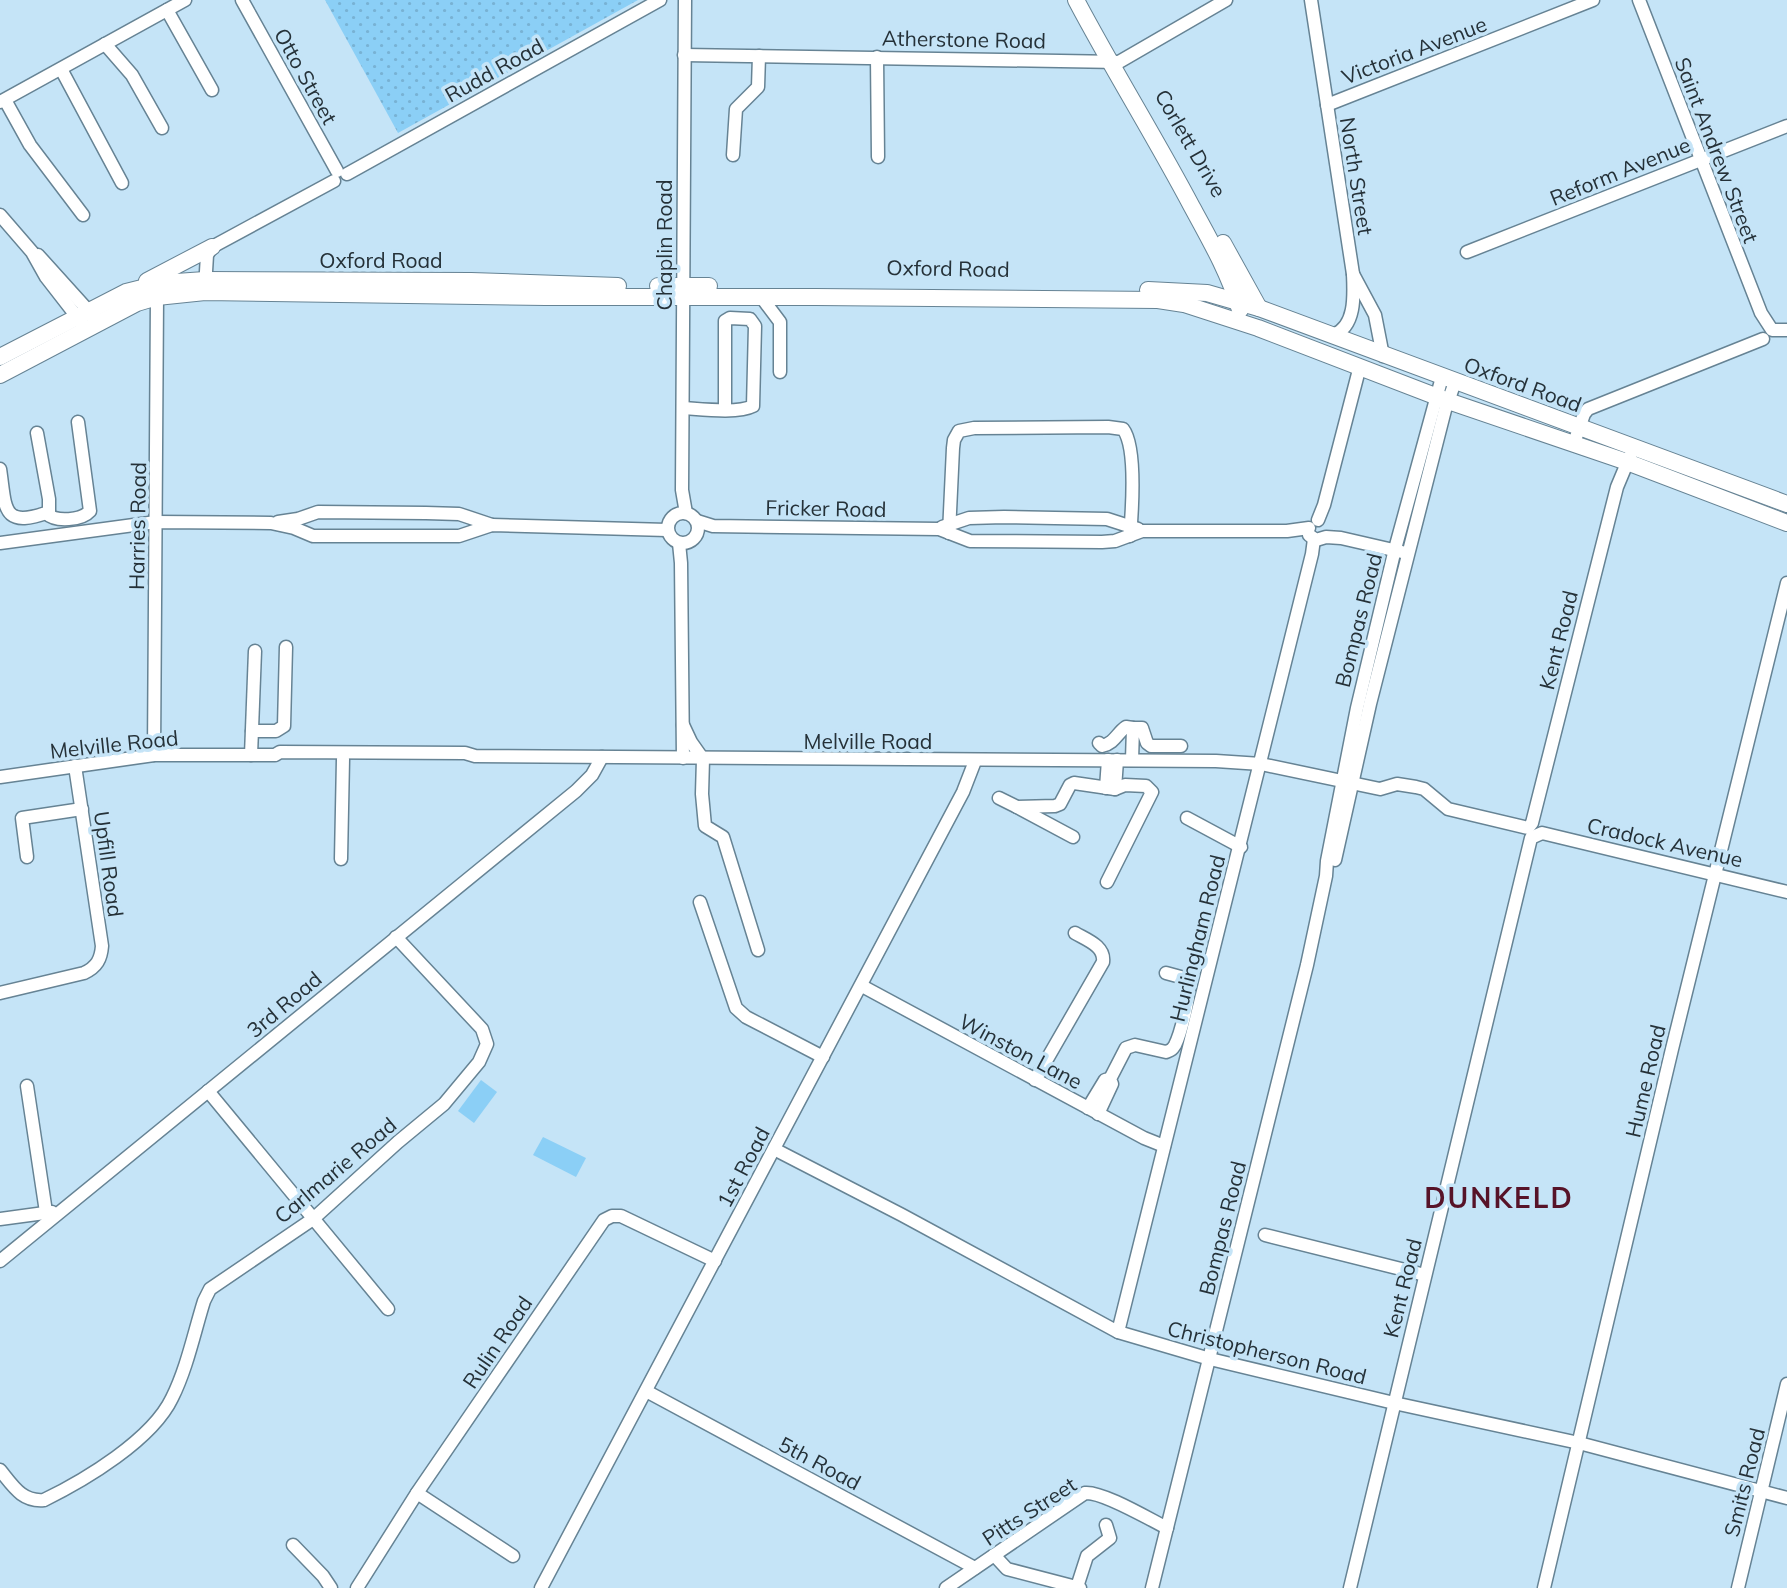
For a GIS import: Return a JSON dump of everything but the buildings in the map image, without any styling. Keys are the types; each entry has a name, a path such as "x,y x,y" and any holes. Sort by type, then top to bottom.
{"main road":[{"name":"Corlett Drive","path":"1076,0 1191,184 1259,308"},
{"name":"Corlett Drive","path":"1086,0 1114,61 1225,270 1244,317 1258,328"},
{"path":"126,292 212,247"},
{"path":"1207,293 1222,284 1225,270"},
{"name":"Oxford Road","path":"88,321 126,292 162,283 205,286 471,281 606,286 762,298 1158,300 1184,304 1258,328 1442,399 1549,435 1574,443 1608,447 1727,481 1787,504"},
{"name":"Oxford Road","path":"88,321 137,303 205,286"},
{"name":"Oxford Road","path":"683,291 1178,290 1207,293 1259,308 1382,356 1579,426 1608,447"},
{"path":"0,357 88,321"},
{"path":"0,374 88,321"},
{"path":"1549,435 1556,419"},
{"name":"Oxford Road","path":"1630,455 1722,498 1787,523"},
{"path":"1722,498 1727,481"}],"street":[{"path":"83,215 30,145 2,101 185,0"},
{"name":"Otto Street","path":"242,0 339,175"},
{"name":"Rudd Road","path":"212,247 660,0"},
{"name":"Chaplin Road","path":"682,522 685,0"},
{"path":"1114,61 1226,0"},
{"name":"North Street","path":"1311,0 1353,274 1351,312"},
{"name":"Victoria Avenue","path":"1327,105 1593,0"},
{"name":"Saint Andrew Street","path":"1639,0 1761,313 1772,331 1787,330"},
{"path":"167,10 212,90"},
{"path":"105,44 132,75 162,128"},
{"name":"Atherstone Road","path":"684,55 1114,61"},
{"path":"733,155 734,113 758,88 759,56"},
{"path":"877,57 878,157"},
{"path":"61,69 122,183"},
{"name":"Reform Avenue","path":"1467,252 1787,126"},
{"path":"1,219 32,252 42,258 88,321"},
{"path":"205,286 207,255 212,247"},
{"name":"North Street","path":"1353,274 1373,308 1379,327 1382,356"},
{"name":"Harries Road","path":"154,755 157,298"},
{"path":"762,298 780,322 780,372"},
{"path":"1333,335 1346,328 1351,312 1359,305 1373,308"},
{"path":"683,408 725,409 748,409 754,403 755,326 750,318 730,318 725,321 725,409"},
{"path":"1574,443 1585,413 1593,406 1763,340"},
{"name":"Hurlingham Road","path":"1118,1332 1360,366"},
{"name":"Bompas Road","path":"1347,783 1395,549 1448,379"},
{"name":"Bompas Road","path":"1152,1588 1210,1359 1326,876 1327,861 1409,554 1442,399"},
{"path":"46,513 59,520 85,516 90,511 78,422"},
{"path":"945,529 954,440 959,431 974,428 1108,427 1123,429 1128,439 1134,531"},
{"path":"37,433 50,506 46,513"},
{"name":"Kent Road","path":"1350,1588 1617,487 1630,455"},
{"path":"0,469 7,512 15,518 46,513"},
{"name":"Fricker Road","path":"0,542 156,522 271,523 298,519 318,512 459,514 492,526"},
{"path":"29,516 32,538"},
{"name":"Fricker Road","path":"945,529 969,518 1004,517 1107,519 1134,531"},
{"path":"682,522 696,536 683,542 671,537 682,522"},
{"name":"Fricker Road","path":"271,523 313,536 459,536 492,526 645,528 650,531 682,522 713,526 945,529 970,541 1102,542 1134,531 1318,531 1409,554"},
{"path":"683,542 683,758"},
{"name":"Hume Road","path":"1544,1588 1787,583"},
{"path":"252,731 276,731 284,726 286,647"},
{"path":"251,755 255,652"},
{"path":"683,725 691,742 704,758 702,794 705,827 723,837 758,950"},
{"path":"1099,743 1102,746 1108,745 1126,727 1142,728 1147,743 1151,746 1181,746"},
{"path":"1132,760 1133,728"},
{"name":"Melville Road","path":"0,777 154,755 392,752 465,753 475,757"},
{"name":"Melville Road","path":"275,755 280,758 342,759 602,757 1132,760 1261,764"},
{"name":"3rd Road","path":"0,1261 576,791 592,775 602,757"},
{"name":"3rd Road","path":"592,775 625,758"},
{"path":"341,859 342,759"},
{"path":"1110,788 1112,760"},
{"name":"1st Road","path":"541,1588 862,986 963,792 975,761"},
{"name":"Cradock Avenue","path":"1261,764 1380,789 1397,784 1416,787 1424,789 1448,809 1787,892"},
{"name":"Upfill Road","path":"0,993 73,977 95,966 99,960 102,946 75,766"},
{"path":"1017,807 1060,804 1070,785 1074,783 1110,788 1125,785 1146,786 1152,792 1107,882"},
{"path":"999,798 1073,837"},
{"path":"20,804 27,857"},
{"path":"22,818 82,810"},
{"path":"1186,818 1241,847"},
{"path":"700,902 736,1008 746,1017 823,1057"},
{"path":"1035,1080 1103,962 1104,956 1100,949 1075,933"},
{"name":"Carlmarie Road","path":"0,1470 21,1495 35,1501 54,1494 116,1457 151,1425 171,1400 210,1289 313,1219 444,1104 479,1062 487,1044 482,1029 396,937"},
{"path":"1093,1111 1112,1084 1110,1079 1120,1056 1129,1046 1166,1052 1174,1046 1190,982 1188,979 1166,973"},
{"name":"Winston Lane","path":"862,986 1093,1111 1164,1146"},
{"path":"27,1086 46,1212"},
{"path":"208,1091 388,1309"},
{"name":"Christopherson Road","path":"774,1149 1118,1332 1210,1359 1579,1443 1787,1498"},
{"path":"0,1219 62,1210"},
{"name":"Rulin Road","path":"357,1588 417,1493 604,1220 621,1216 715,1261"},
{"path":"1265,1235 1425,1275"},
{"name":"Smits Road","path":"1738,1588 1787,1384"},
{"name":"5th Road","path":"646,1391 975,1568"},
{"path":"417,1493 513,1556"},
{"name":"Pitts Street","path":"946,1588 1085,1493 1104,1497 1167,1528"},
{"path":"994,1555 1007,1569 1079,1588 1087,1556 1110,1538 1106,1525"},
{"path":"293,1545 331,1588"}],"shaded area":[{"path":"325,0 638,0 398,133"},
{"path":"481,1080 497,1092 474,1123 458,1111"},
{"path":"543,1137 586,1158 576,1177 533,1155"}],"district":[{"name":"DUNKELD","path":"1499,1197"}]}
